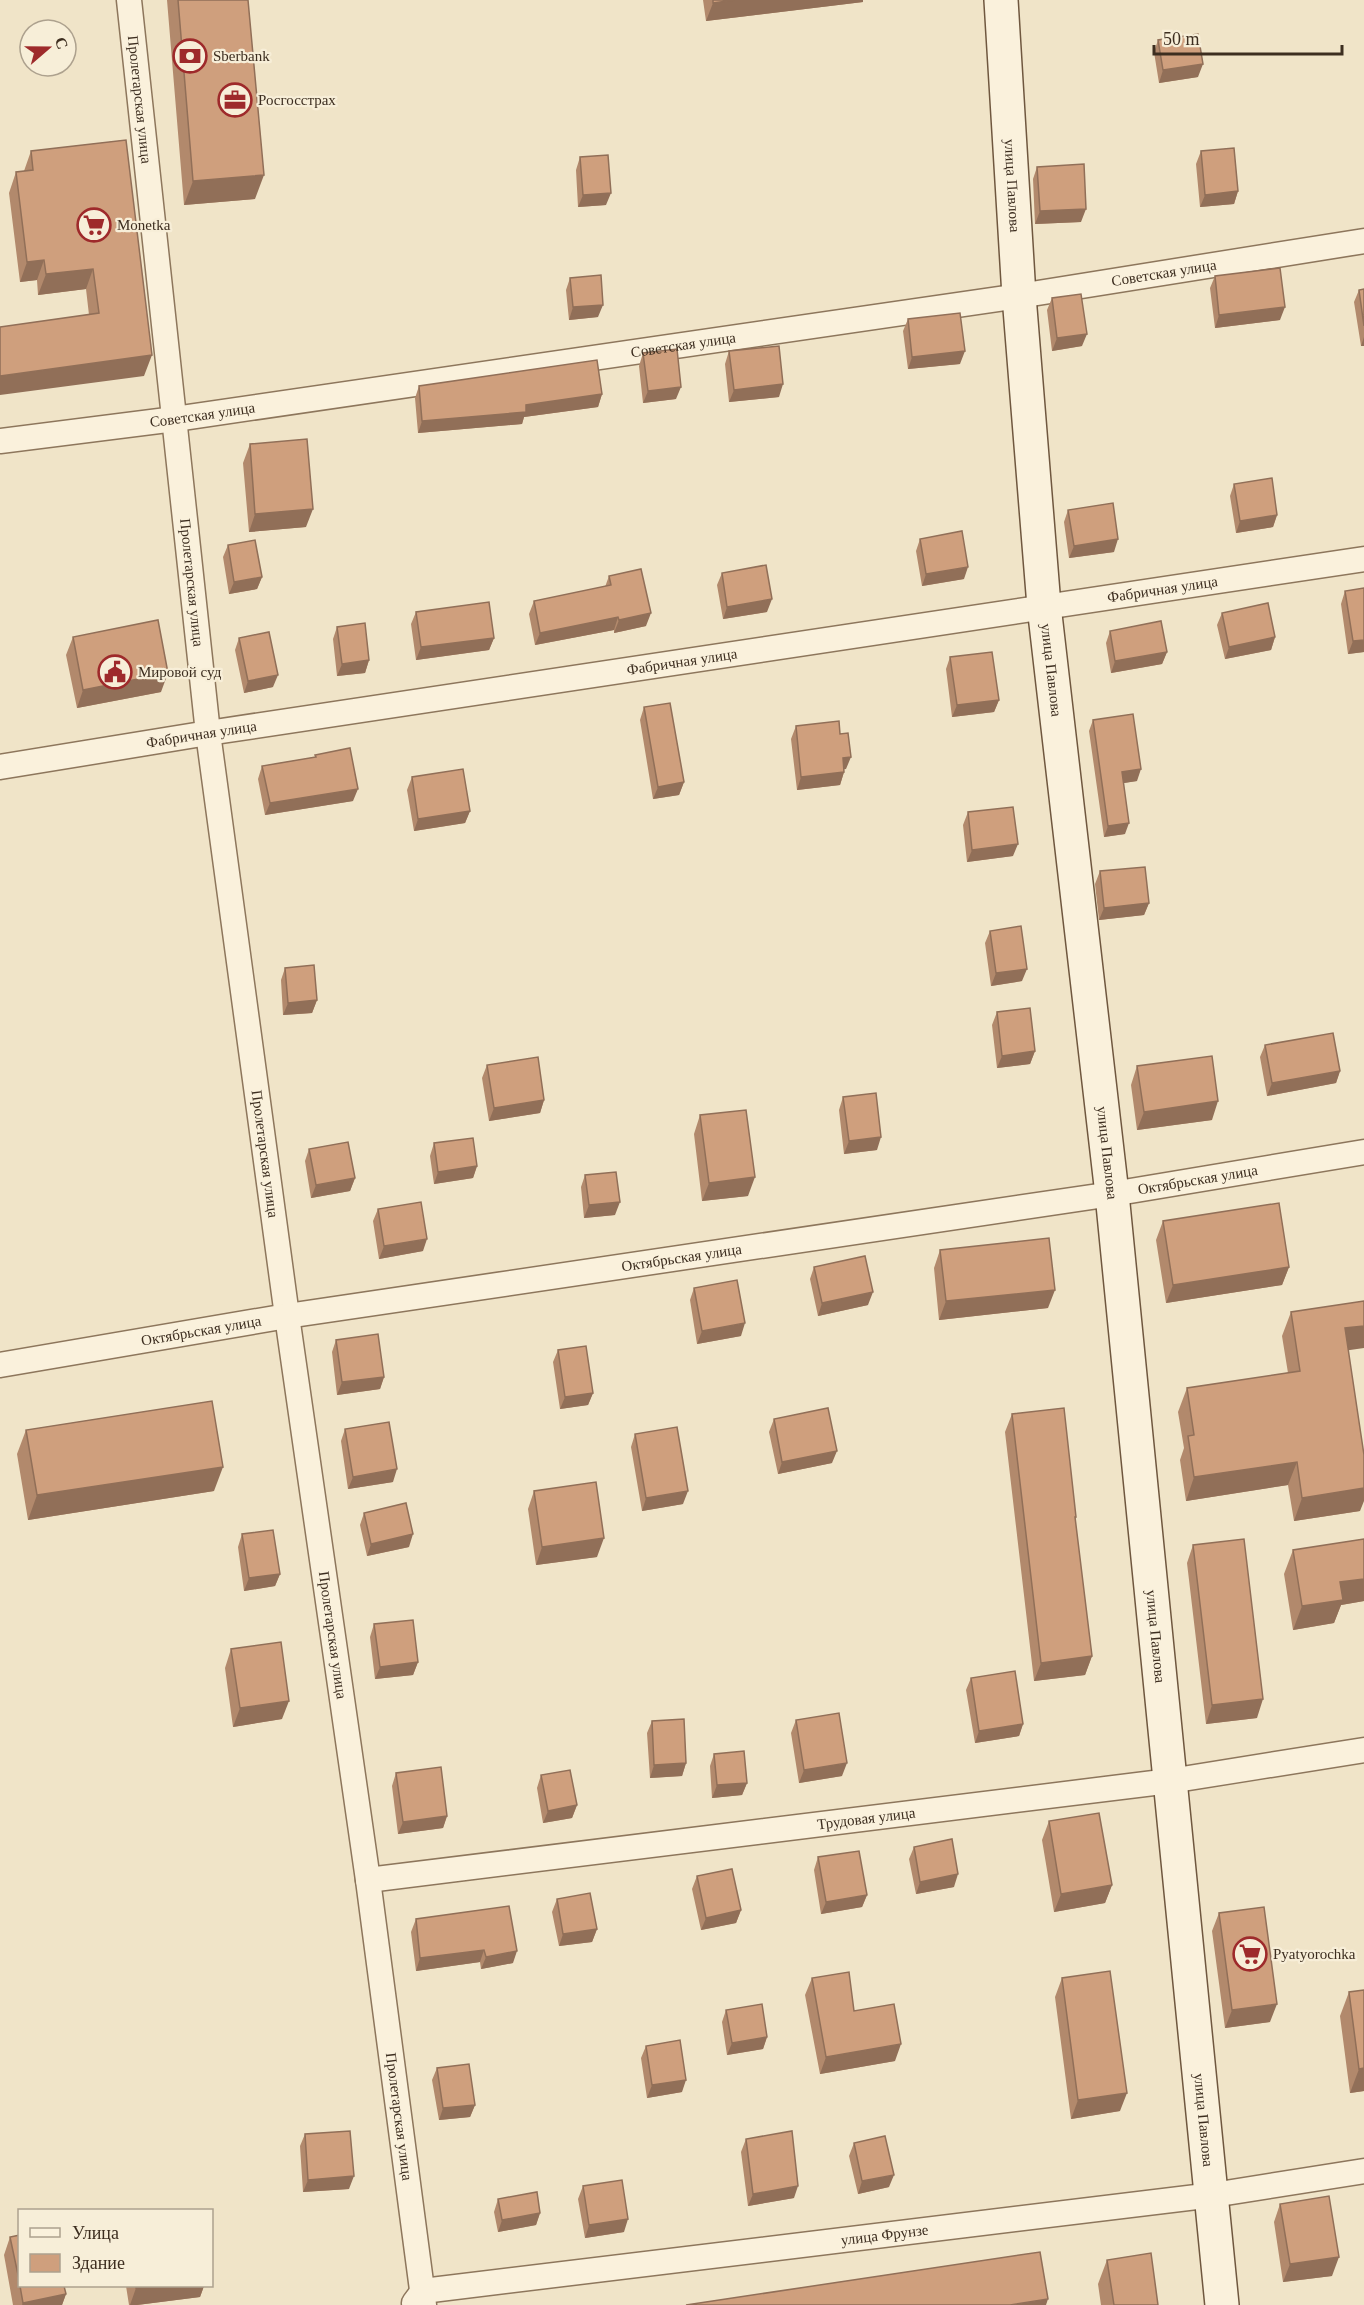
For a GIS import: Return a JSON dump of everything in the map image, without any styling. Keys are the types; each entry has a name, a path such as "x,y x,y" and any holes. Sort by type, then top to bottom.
{"street":[{"name":"Пролетарская улица","path":"129,0 207,733 287,1316 368,1880 420,2301"},
{"name":"улица Павлова","path":"1001,0 1019,296 1044,606 1112,1194 1213,2195 1222,2305"},
{"name":"Советская улица","path":"0,441 175,419 1019,296 1364,241"},
{"name":"Фабричная улица","path":"0,767 207,733 1044,606 1364,560"},
{"name":"Октябрьская улица","path":"0,1365 287,1316 1112,1194 1364,1152"},
{"name":"Трудовая улица","path":"368,1880 1170,1781 1364,1750"},
{"name":"улица Фрунзе","path":"420,2301 1213,2195 1364,2171"}],"building":[{"path":"178,0 248,0 264,175 193,181"},
{"path":"713,0 734,0 713,3"},
{"path":"1198,34 1203,64 1163,70 1158,40"},
{"path":"126,140 152,355 0,376 0,327 99,313 93,269 46,274 44,260 27,262 16,172 33,170 31,151"},
{"path":"1234,148 1238,191 1205,195 1201,151"},
{"path":"608,155 611,193 583,195 580,157"},
{"path":"1084,164 1086,209 1040,211 1037,167"},
{"path":"1280,268 1285,307 1219,315 1215,276"},
{"path":"601,275 603,305 573,307 570,278"},
{"path":"1364,289 1364,326 1359,290"},
{"path":"1081,294 1087,334 1057,338 1052,298"},
{"path":"960,313 965,351 912,357 908,319"},
{"path":"779,346 783,384 734,390 729,351"},
{"path":"677,349 681,387 648,391 643,353"},
{"path":"597,360 602,394 526,405 526,412 422,421 419,386"},
{"path":"307,439 313,509 255,514 250,444"},
{"path":"1272,478 1277,515 1240,521 1234,484"},
{"path":"1113,503 1118,539 1074,546 1068,510"},
{"path":"962,531 968,567 926,574 920,539"},
{"path":"255,540 262,577 234,582 228,545"},
{"path":"766,565 772,599 727,607 722,573"},
{"path":"641,569 651,613 619,620 618,617 540,633 534,601 611,585 609,576"},
{"path":"1364,588 1364,640 1353,641 1345,591"},
{"path":"489,602 494,638 421,647 416,612"},
{"path":"1268,603 1275,637 1229,647 1222,613"},
{"path":"158,620 168,673 83,690 73,637"},
{"path":"1161,621 1167,652 1115,661 1110,631"},
{"path":"365,623 369,660 342,664 337,627"},
{"path":"269,632 278,675 248,681 239,638"},
{"path":"992,652 999,700 957,705 950,657"},
{"path":"670,703 684,782 658,787 644,707"},
{"path":"1133,714 1141,769 1122,772 1129,823 1108,826 1093,720"},
{"path":"839,721 840,734 848,733 851,757 843,758 844,772 801,777 796,726"},
{"path":"350,748 358,789 270,803 262,766 316,757 315,755"},
{"path":"463,769 470,811 418,819 412,777"},
{"path":"1013,807 1018,844 972,850 968,812"},
{"path":"1145,867 1149,903 1104,908 1100,871"},
{"path":"1021,926 1027,969 996,973 990,931"},
{"path":"314,965 317,1000 288,1003 285,968"},
{"path":"1030,1008 1035,1051 1002,1056 997,1012"},
{"path":"1333,1033 1340,1071 1272,1083 1265,1045"},
{"path":"1212,1056 1218,1101 1144,1112 1137,1066"},
{"path":"538,1057 544,1100 494,1108 487,1065"},
{"path":"876,1093 881,1137 849,1141 843,1097"},
{"path":"746,1110 755,1177 709,1183 700,1115"},
{"path":"473,1138 477,1166 438,1172 434,1143"},
{"path":"348,1142 355,1178 316,1185 309,1149"},
{"path":"616,1172 620,1202 589,1205 585,1175"},
{"path":"421,1202 427,1239 384,1246 378,1209"},
{"path":"1279,1203 1289,1267 1173,1285 1163,1221"},
{"path":"1049,1238 1055,1290 946,1301 940,1250"},
{"path":"865,1256 873,1292 822,1303 814,1267"},
{"path":"737,1280 745,1323 702,1331 694,1288"},
{"path":"1364,1301 1364,1326 1345,1328 1364,1455 1364,1488 1302,1498 1297,1462 1194,1477 1188,1436 1194,1435 1187,1388 1300,1371 1291,1312"},
{"path":"378,1334 384,1377 342,1382 336,1340"},
{"path":"586,1346 593,1393 565,1397 558,1350"},
{"path":"212,1401 223,1467 37,1495 26,1430"},
{"path":"828,1408 837,1451 782,1462 774,1419"},
{"path":"1064,1408 1092,1656 1041,1663 1012,1414"},
{"path":"389,1422 397,1469 353,1477 345,1429"},
{"path":"677,1427 688,1491 646,1498 635,1434"},
{"path":"596,1482 604,1538 542,1547 534,1491"},
{"path":"406,1503 413,1534 371,1544 364,1513"},
{"path":"273,1530 280,1574 249,1578 242,1534"},
{"path":"1244,1539 1263,1699 1212,1705 1193,1545"},
{"path":"1364,1539 1364,1579 1340,1582 1343,1600 1302,1606 1293,1550"},
{"path":"413,1620 418,1662 380,1667 374,1624"},
{"path":"281,1642 289,1701 240,1708 231,1649"},
{"path":"1015,1671 1023,1724 979,1731 971,1678"},
{"path":"839,1713 847,1763 804,1770 796,1720"},
{"path":"684,1719 686,1763 654,1765 652,1721"},
{"path":"744,1751 747,1783 717,1785 714,1754"},
{"path":"441,1767 447,1816 403,1822 396,1773"},
{"path":"570,1770 577,1805 548,1811 541,1775"},
{"path":"1099,1813 1112,1885 1061,1894 1049,1821"},
{"path":"952,1839 958,1874 920,1882 914,1847"},
{"path":"859,1851 867,1895 826,1902 818,1857"},
{"path":"732,1869 741,1910 706,1918 697,1876"},
{"path":"590,1893 597,1929 563,1934 557,1899"},
{"path":"509,1906 517,1951 486,1957 484,1950 420,1958 416,1919"},
{"path":"1264,1907 1277,2004 1232,2010 1219,1913"},
{"path":"1110,1971 1127,2093 1078,2100 1062,1978"},
{"path":"849,1972 854,2011 894,2004 901,2044 826,2057 812,1978"},
{"path":"1364,1990 1364,2068 1359,2069 1349,1992"},
{"path":"762,2004 767,2037 732,2043 726,2010"},
{"path":"680,2040 686,2080 652,2085 646,2046"},
{"path":"469,2064 475,2105 443,2108 437,2068"},
{"path":"350,2131 354,2176 308,2180 305,2134"},
{"path":"792,2131 798,2186 753,2194 746,2139"},
{"path":"885,2136 894,2175 862,2181 854,2143"},
{"path":"622,2180 628,2219 589,2225 583,2186"},
{"path":"537,2192 540,2213 502,2220 498,2199"},
{"path":"1329,2196 1339,2257 1290,2264 1280,2204"},
{"path":"18,2235 18,2275 10,2237"},
{"path":"1040,2252 1048,2299 1010,2305 686,2305"},
{"path":"1151,2253 1158,2305 1114,2305 1107,2260"},
{"path":"20,2287 64,2287 66,2294 23,2303"}],"place":[{"name":"Sberbank","path":"190,56"},
{"name":"Росгосстрах","path":"235,100"},
{"name":"Monetka","path":"94,225"},
{"name":"Мировой суд","path":"115,672"},
{"name":"Pyatyorochka","path":"1250,1954"}]}
